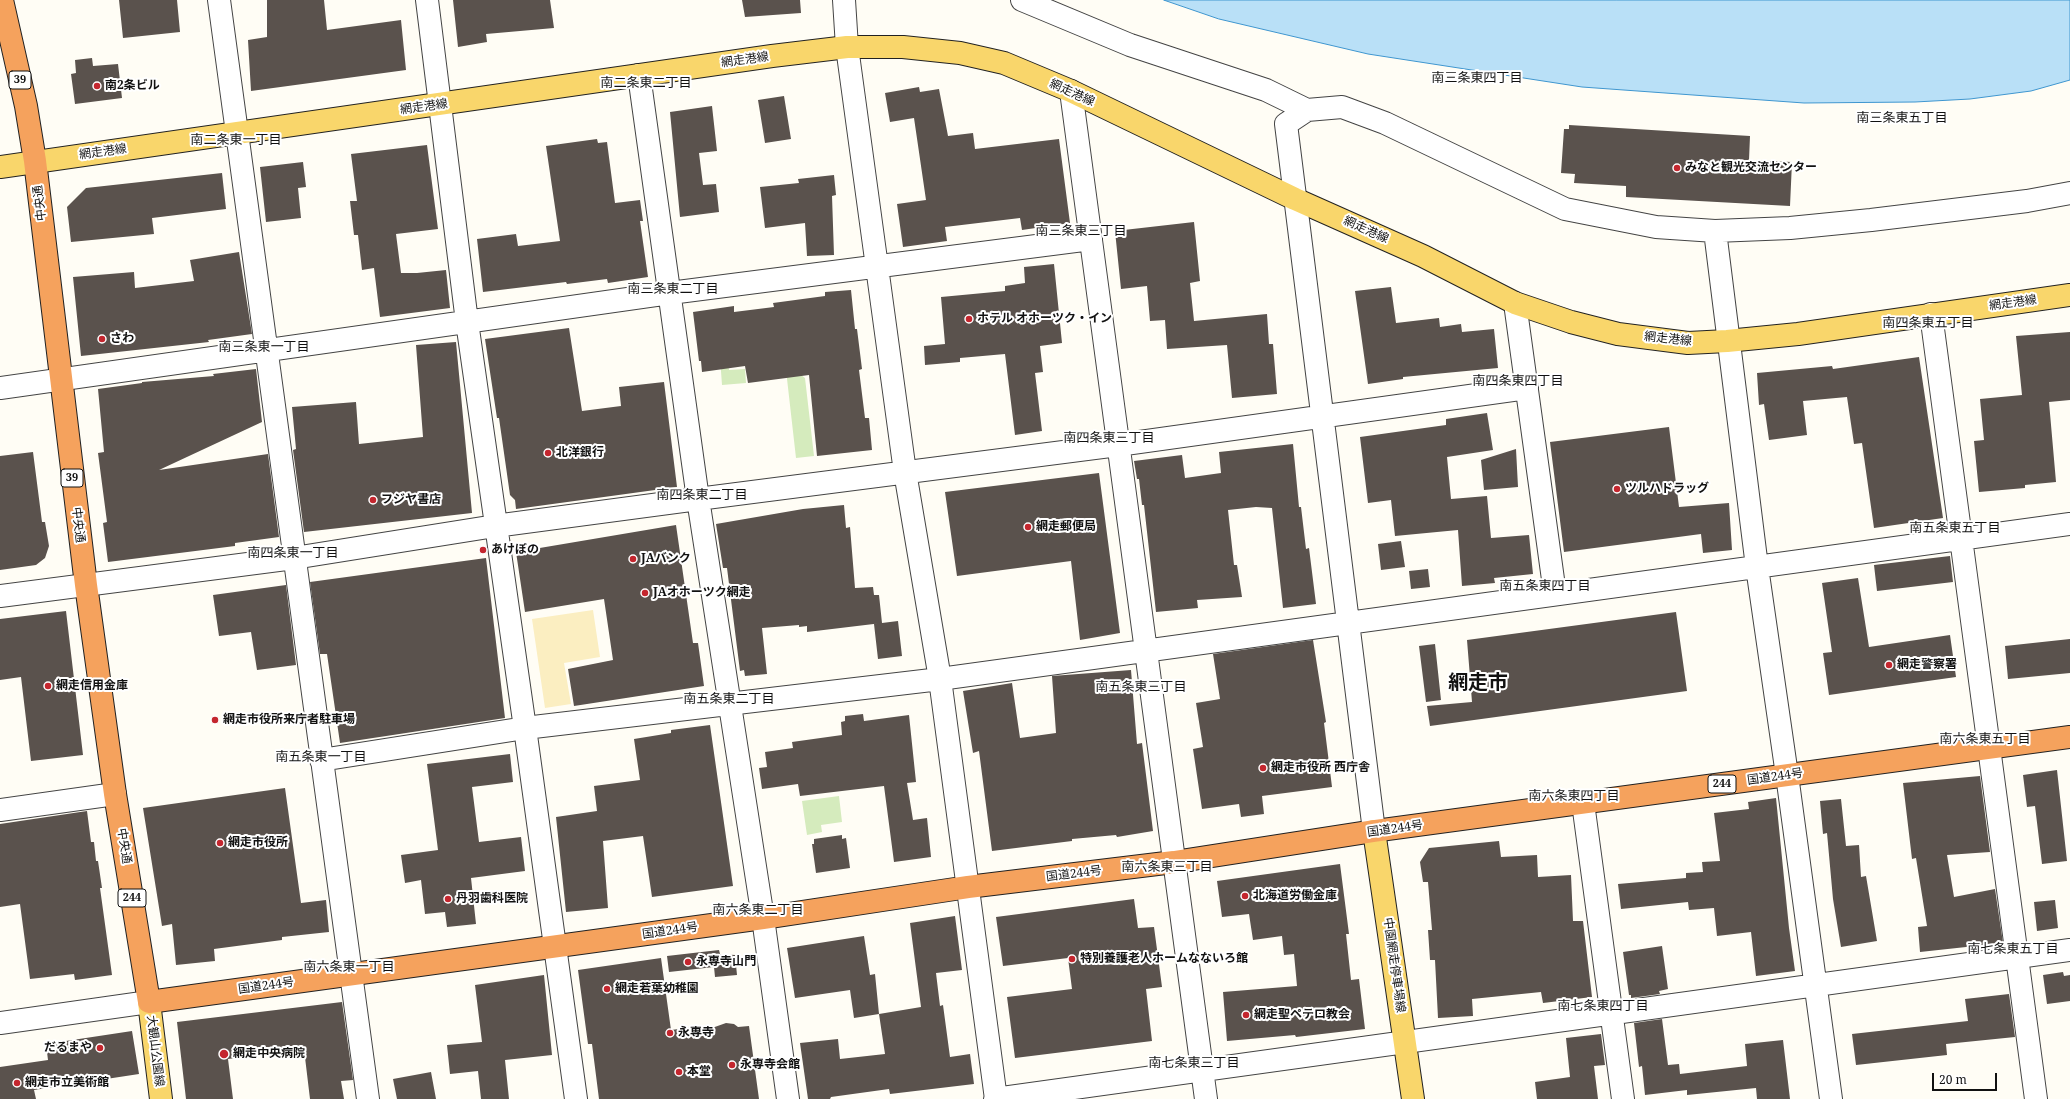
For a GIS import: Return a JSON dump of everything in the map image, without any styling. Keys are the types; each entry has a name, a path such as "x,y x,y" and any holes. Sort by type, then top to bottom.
{"highway":[{"name":"中央通","path":"2,0 26,106 35,161 60,380 86,585 116,794 149,1002"},
{"name":"国道244号","path":"149,1002 762,918 968,887 1174,862 1374,831 2070,736"}],"main road":[{"name":"網走港線","path":"0,167 440,105 639,75 847,47 903,47 960,53 1004,63 1071,91 1295,198 1423,256 1515,303 1570,322 1618,334 1688,343 1727,342 1798,334 2070,295"},
{"name":"中園網走停車場線","path":"1374,831 1413,1099"},
{"name":"大観山公園線","path":"149,1002 161,1099"}],"street":[{"path":"219,0 368,1099"},
{"path":"428,0 467,322 576,1099"},
{"path":"844,0 847,47 876,266 905,472 940,679 996,1099 2070,950"},
{"path":"1022,0 1130,45 1266,90 1307,110"},
{"path":"639,75 698,498 788,1099"},
{"path":"1071,91 1206,1099"},
{"path":"1374,831 1286,124 1307,110 1342,107 1385,123 1565,209 1656,227 1715,231 1790,228 1871,220 2027,201 2070,193"},
{"path":"1715,231 1727,342 1756,567 1787,775 1831,1099"},
{"path":"0,388 267,352 670,293 1091,239"},
{"path":"1515,303 1555,594"},
{"path":"1931,314 2036,1099"},
{"path":"0,596 294,558 495,526 698,498 1118,445 1527,388"},
{"path":"321,760 525,728 940,679 2070,524"},
{"path":"0,810 116,794"},
{"path":"1583,803 1623,1099"},
{"path":"0,1023 149,1002"}],"green space":[{"path":"719,344 727,344 729,370 745,369 746,383 722,385"},
{"path":"793,369 805,378 814,456 796,458 786,370"},
{"path":"839,796 842,822 821,825 822,832 807,835 802,801"}],"sand":[{"path":"593,610 600,657 564,663 571,704 545,708 532,619"}],"water":[{"path":"1164,0 2070,0 2070,80 2031,91 1970,99 1915,102 1804,103 1582,87 1368,54 1219,19"}],"building":[{"path":"119,0 177,0 180,32 123,38"},
{"path":"267,0 324,0 327,30 401,20 406,70 251,91 248,40 267,37"},
{"path":"453,0 550,0 554,28 486,34 487,42 458,47"},
{"path":"742,0 800,0 801,13 745,17"},
{"name":"南2条ビル","path":"92,58 93,66 118,64 122,98 75,104 71,74 76,73 75,60"},
{"path":"919,87 920,92 939,89 948,136 973,133 975,149 1059,139 1070,223 1022,230 1020,218 945,227 947,241 903,247 897,204 926,200 914,118 890,122 885,93"},
{"path":"784,96 791,139 765,143 758,100"},
{"path":"712,106 717,151 699,153 703,185 716,184 719,212 680,217 670,112"},
{"name":"みなと観光交流センター","path":"1569,125 1750,136 1749,160 1792,162 1790,206 1626,197 1626,186 1574,183 1575,174 1561,173 1564,129 1569,129"},
{"path":"597,139 598,143 607,142 615,203 640,200 643,221 640,221 648,277 608,283 607,279 567,284 566,282 483,292 477,239 516,234 518,246 560,241 546,146"},
{"path":"427,145 438,229 396,234 401,273 446,270 450,308 380,317 374,268 362,270 358,235 354,235 350,201 357,201 351,154"},
{"path":"303,162 306,187 298,188 301,218 266,222 260,167"},
{"path":"222,173 226,209 152,218 154,234 71,242 67,207 86,188"},
{"path":"834,175 836,195 832,196 834,255 807,256 805,223 765,228 760,187 799,183 798,179"},
{"path":"1194,222 1200,281 1190,283 1194,321 1267,314 1269,344 1273,344 1277,394 1232,398 1227,345 1167,349 1165,320 1150,321 1147,286 1121,289 1115,231"},
{"path":"239,252 252,334 208,340 209,342 81,356 73,277 134,272 135,288 194,281 190,260"},
{"path":"1054,264 1062,343 1040,346 1043,372 1035,373 1042,431 1015,435 1005,354 960,358 960,362 925,365 924,346 945,344 941,297 1005,291 1005,286 1025,283 1024,267"},
{"path":"1391,287 1396,323 1439,318 1440,327 1461,324 1462,332 1494,329 1498,368 1403,377 1403,379 1368,384 1355,291"},
{"path":"851,290 855,329 857,329 862,369 859,370 865,418 869,418 872,450 817,456 809,375 748,383 745,366 702,372 701,361 699,361 693,312 734,306 734,312 774,307 773,303 825,296 825,292"},
{"path":"569,328 582,411 621,406 619,387 664,382 677,487 516,509 515,500 510,495 499,418 497,418 485,339"},
{"path":"2070,332 2070,400 2049,402 2056,482 2025,485 2025,488 1979,492 1974,441 1984,440 1980,399 2022,395 2016,336"},
{"path":"456,342 472,513 304,532 293,450 296,449 292,407 356,402 359,444 423,437 416,345"},
{"path":"1919,357 1943,518 1874,528 1862,443 1854,444 1847,397 1803,401 1807,435 1769,440 1764,404 1759,405 1757,373 1832,366 1833,369"},
{"path":"256,369 262,422 159,470 268,454 279,537 235,543 235,546 108,562 103,523 107,522 98,453 104,452 98,389 142,382 214,376 213,374"},
{"path":"1487,413 1493,450 1447,457 1451,499 1487,496 1491,538 1529,535 1533,574 1494,578 1495,583 1462,586 1458,530 1395,536 1391,500 1368,503 1360,437 1446,425 1446,419"},
{"name":"ツルハドラッグ","path":"1669,427 1679,507 1729,503 1732,550 1703,553 1701,534 1564,552 1550,442"},
{"path":"1293,444 1299,507 1301,507 1306,549 1309,548 1316,604 1283,608 1272,508 1256,507 1228,510 1234,565 1237,565 1242,597 1197,600 1198,608 1156,612 1144,505 1142,505 1139,479 1137,479 1134,461 1182,455 1185,478 1221,473 1219,452"},
{"path":"1516,449 1518,487 1484,490 1481,460"},
{"path":"33,452 42,522 45,522 49,546 45,558 36,565 0,570 0,456"},
{"name":"網走郵便局","path":"1099,473 1120,633 1080,640 1071,561 957,576 945,492"},
{"path":"844,505 846,528 850,527 855,588 873,587 874,595 879,595 882,623 807,632 807,626 799,627 799,625 762,628 767,674 745,676 744,670 740,671 727,568 723,568 716,524 803,509"},
{"name":"JAオホーツク網走","path":"676,525 693,643 698,643 704,686 574,706 568,669 613,660 604,599 525,612 516,552"},
{"path":"1401,541 1405,567 1381,570 1378,544"},
{"path":"1950,556 1953,582 1877,591 1874,565"},
{"path":"486,558 505,718 340,743 327,654 320,654 310,582"},
{"path":"1428,569 1430,587 1411,589 1409,571"},
{"name":"網走警察署","path":"1858,578 1869,647 1950,635 1956,677 1829,695 1823,653 1832,652 1822,583"},
{"path":"286,585 296,665 257,670 251,632 219,636 213,595"},
{"name":"網走信用金庫","path":"66,611 83,755 31,761 21,677 0,680 0,619"},
{"path":"1676,612 1687,691 1430,726 1427,706 1472,702 1467,640"},
{"path":"898,621 902,656 878,659 874,624"},
{"path":"2070,639 2070,673 2008,679 2005,646"},
{"path":"1313,640 1326,722 1324,723 1332,787 1262,796 1264,814 1241,817 1239,804 1202,809 1193,749 1203,747 1196,703 1220,699 1213,654"},
{"path":"1435,644 1441,700 1426,702 1419,646"},
{"path":"1131,670 1137,744 1142,743 1153,831 1117,837 1116,835 1072,839 1072,841 992,851 979,751 973,753 963,691 1012,683 1020,738 1056,733 1052,676"},
{"path":"863,714 864,721 909,715 916,782 907,783 913,820 927,818 931,857 894,862 884,786 800,796 798,784 762,789 759,768 767,767 765,752 793,748 792,742 842,735 841,722 845,721 845,716"},
{"path":"710,725 733,886 652,897 643,836 603,841 608,908 566,912 556,817 597,811 594,786 640,780 634,739 671,733 671,730"},
{"path":"510,754 513,782 472,787 479,842 521,837 525,871 471,878 476,924 447,927 445,912 425,914 421,880 405,883 401,855 438,850 427,764"},
{"path":"2057,770 2067,861 2042,864 2035,806 2027,807 2023,775"},
{"path":"1980,776 1990,852 1947,855 1954,897 1995,889 2003,943 1920,952 1918,927 1927,926 1916,858 1912,859 1903,783"},
{"name":"網走市役所","path":"285,788 301,903 326,900 329,932 282,937 282,940 214,949 215,961 176,965 172,924 162,926 143,808"},
{"path":"1776,798 1789,928 1795,971 1756,976 1751,932 1717,936 1714,908 1689,910 1688,902 1621,909 1618,884 1686,878 1686,873 1703,872 1702,862 1720,861 1714,813 1749,809 1748,802"},
{"path":"1841,799 1846,846 1859,845 1861,877 1866,876 1877,941 1841,947 1833,899 1827,833 1823,834 1820,801"},
{"path":"87,811 91,842 94,842 96,861 98,861 102,888 100,888 112,975 75,980 74,974 30,979 20,904 0,907 0,824"},
{"path":"842,835 842,839 846,838 850,868 816,873 812,844 814,844 814,839"},
{"path":"1499,841 1501,857 1537,855 1538,877 1571,875 1573,921 1583,921 1592,997 1543,1003 1541,992 1472,999 1473,1016 1438,1018 1435,960 1430,960 1428,930 1432,930 1428,882 1423,882 1420,862 1429,848"},
{"path":"1340,864 1349,934 1346,934 1351,980 1359,979 1365,1029 1296,1037 1295,1035 1227,1041 1223,992 1297,986 1294,954 1284,955 1282,936 1253,940 1249,914 1222,917 1217,881"},
{"name":"特別養護老人ホームなないろ館","path":"1134,899 1138,928 1154,927 1162,987 1146,989 1152,1041 1015,1058 1007,997 1072,989 1068,958 1003,966 996,917"},
{"path":"2055,900 2058,928 2037,931 2034,902"},
{"path":"955,916 962,970 936,973 940,1006 943,1005 950,1057 970,1054 974,1084 890,1094 889,1089 831,1097 830,1099 808,1099 800,1043 838,1039 840,1059 885,1054 879,1014 921,1007 910,923"},
{"path":"864,936 870,975 875,974 879,1014 854,1018 850,990 795,998 787,948"},
{"path":"1662,946 1668,989 1659,991 1660,994 1631,998 1631,995 1629,995 1623,952"},
{"path":"719,950 720,954 735,955 737,975 715,977 714,967 669,972 667,956"},
{"name":"永専寺","path":"661,958 671,1030 694,1027 695,1034 726,1023 734,1024 738,1027 749,1026 759,1099 599,1099 592,1044 588,1044 578,970"},
{"path":"2063,972 2064,976 2070,975 2070,1001 2047,1004 2043,975"},
{"path":"544,975 552,1055 505,1060 509,1099 481,1099 478,1071 450,1074 447,1045 482,1042 475,985"},
{"path":"2009,994 2015,1037 1946,1044 1947,1055 1856,1065 1852,1034 1968,1021 1965,999"},
{"name":"網走中央病院","path":"342,1002 353,1080 341,1081 344,1099 310,1099 304,1049 228,1059 233,1099 186,1099 177,1022"},
{"path":"1662,1019 1668,1065 1679,1064 1680,1074 1747,1066 1745,1044 1783,1040 1790,1099 1757,1099 1756,1088 1687,1095 1687,1090 1645,1095 1642,1066 1639,1067 1634,1023"},
{"path":"132,1031 139,1074 34,1090 36,1099 0,1099 0,1067 48,1060 46,1044"},
{"path":"1601,1034 1605,1065 1594,1066 1598,1099 1537,1099 1535,1082 1570,1077 1566,1038"},
{"path":"431,1072 436,1099 397,1099 393,1079"}],"place":[{"name":"南2条ビル","path":"97,86"},
{"name":"みなと観光交流センター","path":"1677,168"},
{"name":"ホテル オホーツク・イン","path":"969,319"},
{"name":"さわ","path":"102,339"},
{"name":"北洋銀行","path":"548,453"},
{"name":"ツルハドラッグ","path":"1617,489"},
{"name":"フジヤ書店","path":"373,500"},
{"name":"網走郵便局","path":"1028,527"},
{"name":"あけぼの","path":"483,550"},
{"name":"JAバンク","path":"633,559"},
{"name":"JAオホーツク網走","path":"645,593"},
{"name":"網走警察署","path":"1889,665"},
{"name":"網走信用金庫","path":"48,686"},
{"name":"網走市役所来庁者駐車場","path":"215,720"},
{"name":"網走市役所 西庁舎","path":"1263,768"},
{"name":"網走市役所","path":"220,843"},
{"name":"北海道労働金庫","path":"1245,896"},
{"name":"丹羽歯科医院","path":"448,899"},
{"name":"特別養護老人ホームなないろ館","path":"1072,959"},
{"name":"永専寺山門","path":"688,962"},
{"name":"網走若葉幼稚園","path":"607,989"},
{"name":"網走聖ペテロ教会","path":"1246,1015"},
{"name":"永専寺","path":"670,1033"},
{"name":"だるまや","path":"100,1048"},
{"name":"網走中央病院","path":"224,1054"},
{"name":"永専寺会館","path":"732,1065"},
{"name":"本堂","path":"679,1072"},
{"name":"網走市立美術館","path":"17,1083"}],"district":[{"name":"南三条東四丁目","path":"1477,78"},
{"name":"南二条東二丁目","path":"646,83"},
{"name":"南三条東五丁目","path":"1902,118"},
{"name":"南二条東一丁目","path":"236,140"},
{"name":"南三条東三丁目","path":"1081,231"},
{"name":"南三条東二丁目","path":"673,289"},
{"name":"南四条東五丁目","path":"1928,323"},
{"name":"南三条東一丁目","path":"264,347"},
{"name":"南四条東四丁目","path":"1518,381"},
{"name":"南四条東三丁目","path":"1109,438"},
{"name":"南四条東二丁目","path":"702,495"},
{"name":"南五条東五丁目","path":"1955,528"},
{"name":"南四条東一丁目","path":"293,553"},
{"name":"南五条東四丁目","path":"1545,586"},
{"name":"網走市","path":"1478,683"},
{"name":"南五条東三丁目","path":"1141,687"},
{"name":"南五条東二丁目","path":"729,699"},
{"name":"南六条東五丁目","path":"1985,739"},
{"name":"南五条東一丁目","path":"321,757"},
{"name":"南六条東四丁目","path":"1574,796"},
{"name":"南六条東三丁目","path":"1167,867"},
{"name":"南六条東二丁目","path":"758,910"},
{"name":"南七条東五丁目","path":"2013,949"},
{"name":"南六条東一丁目","path":"349,967"},
{"name":"南七条東四丁目","path":"1603,1006"},
{"name":"南七条東三丁目","path":"1194,1063"}]}
